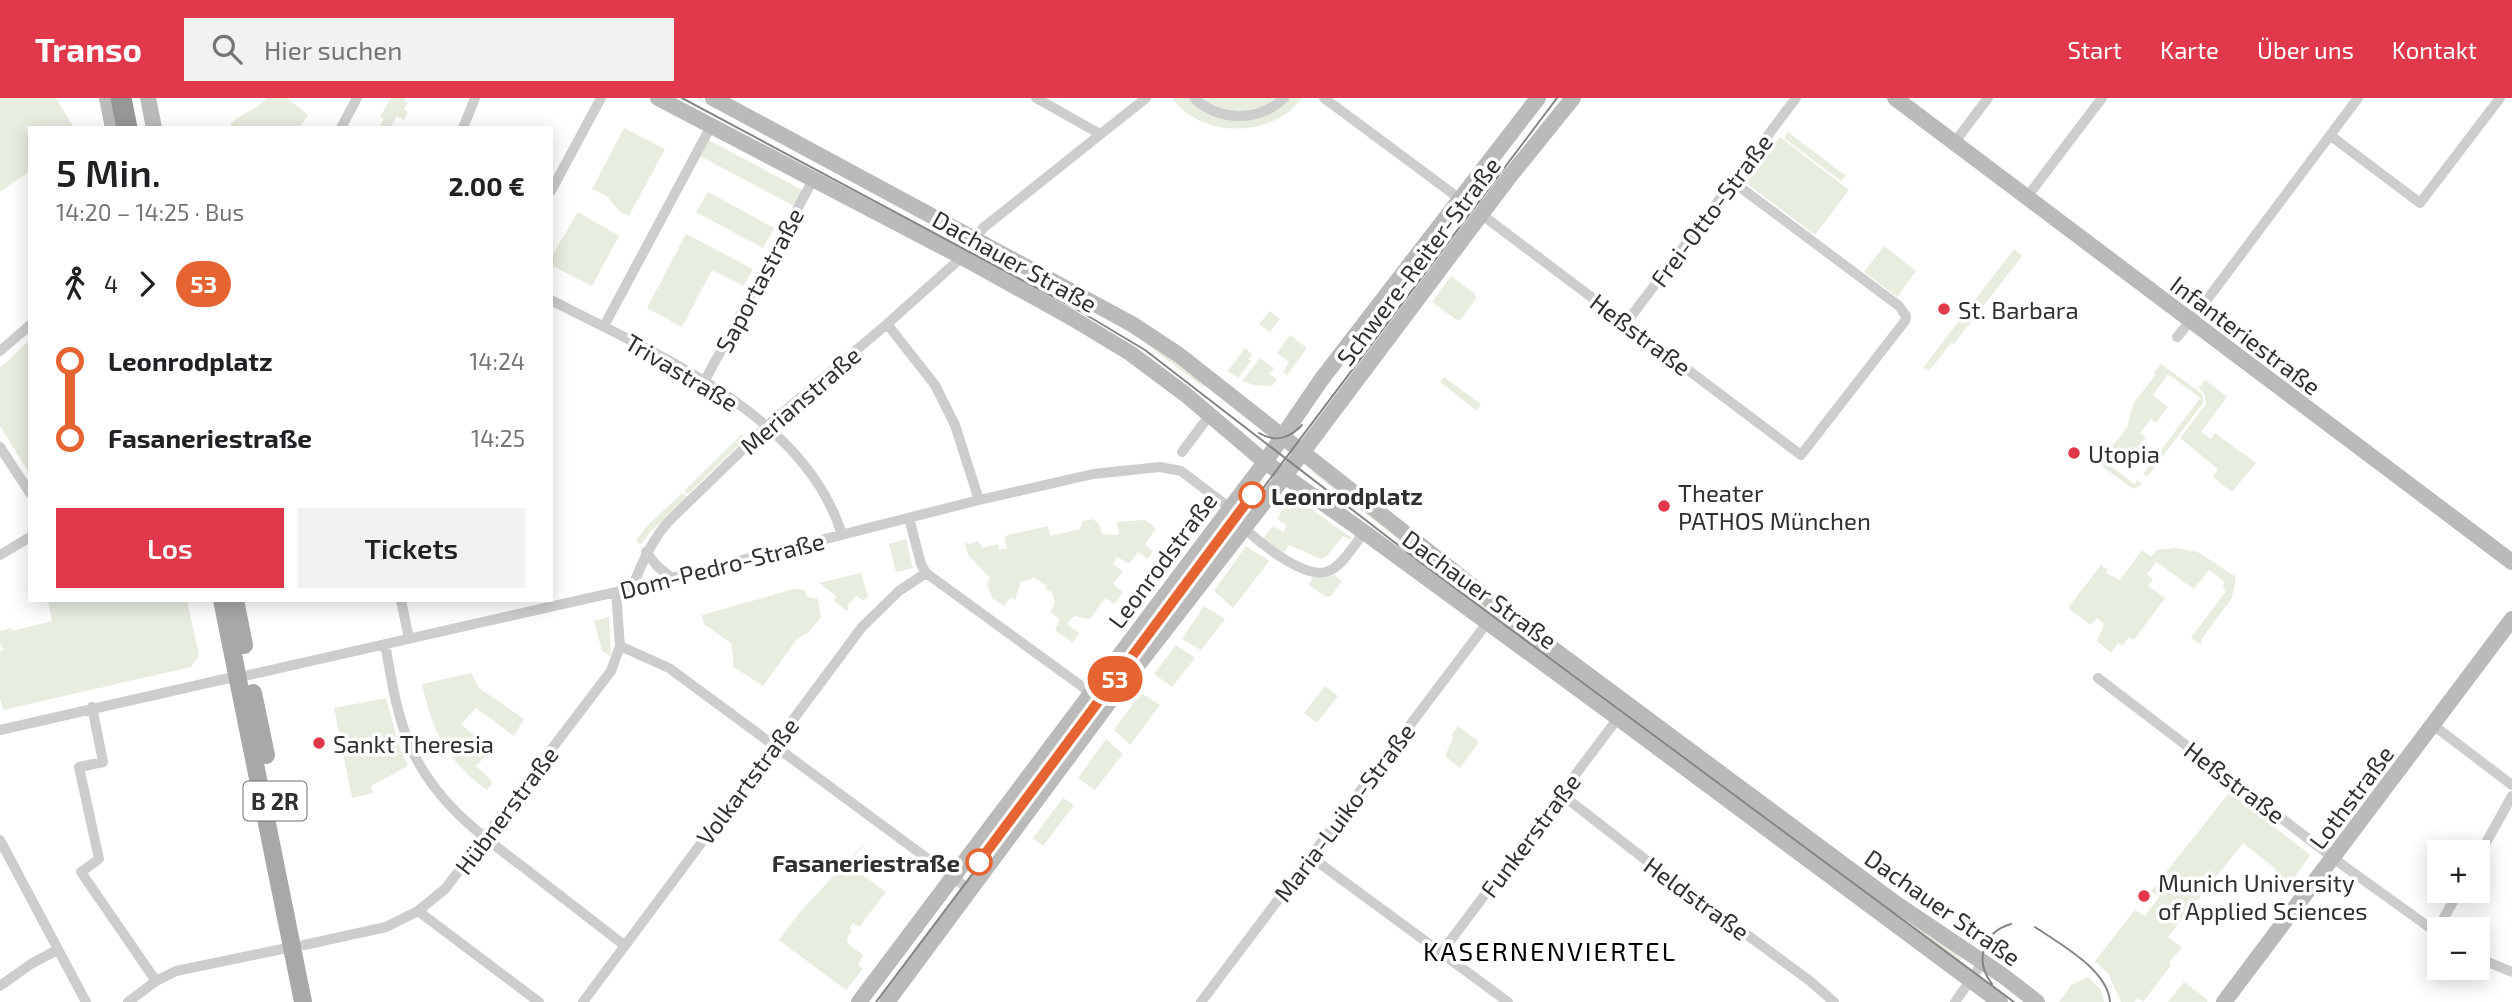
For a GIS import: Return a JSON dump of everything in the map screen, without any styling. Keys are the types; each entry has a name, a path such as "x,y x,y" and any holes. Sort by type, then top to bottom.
{"highway":[{"path":"121,98 127,126"},
{"path":"133,98 139,126"}],"main road":[{"path":"107,98 113,126"},
{"path":"148,98 154,126"},
{"name":"Dachauer Straße","path":"659,98 962,257 1130,353 1185,394 1265,462 1618,718 2000,1002"},
{"name":"Dachauer Straße","path":"713,98 1132,324 1189,363 1617,696 1933,931 1983,962 2037,1002"},
{"name":"Schwere-Reiter-Straße","path":"1282,436 1321,380 1538,98"},
{"name":"Schwere-Reiter-Straße","path":"1302,453 1481,214 1573,98"},
{"name":"Infanteriestraße","path":"1895,98 2512,562"},
{"name":"Leonrodstraße","path":"859,1002 1282,436"},
{"name":"Leonrodstraße","path":"887,1002 1111,701 1302,453"},
{"name":"B 2R","path":"223,602 244,676"},
{"name":"B 2R","path":"235,602 244,676 298,946 315,1002"},
{"name":"Lothstraße","path":"2224,1002 2512,619"},
{"name":"B 2R","path":"298,946 303,1002"}],"street":[{"path":"342,126 357,98"},
{"path":"464,126 475,98"},
{"path":"553,187 601,98"},
{"path":"1035,98 1100,134"},
{"path":"976,238 983,228 1146,98"},
{"path":"1194,98 1205,107 1225,116 1252,115 1266,111 1284,98"},
{"path":"1324,98 1461,199"},
{"name":"Frei-Otto-Straße","path":"1626,323 1796,98"},
{"path":"1954,143 1988,98"},
{"path":"2027,197 2102,98"},
{"path":"2177,337 2358,98"},
{"path":"2331,136 2420,203 2500,98"},
{"path":"604,326 711,126"},
{"name":"Saportastraße","path":"704,382 814,178"},
{"name":"Heßstraße","path":"1481,214 1801,455 1905,321 1906,316 1899,306 1733,182"},
{"name":"Merianstraße","path":"632,588 646,552 669,521 767,426 962,257"},
{"name":"Trivastraße","path":"553,301 704,382 767,426 798,458 818,486 834,512 842,535"},
{"path":"887,324 935,385 955,425 979,500"},
{"path":"0,351 28,328"},
{"path":"1209,416 1182,454 1181,471 1230,508"},
{"path":"0,447 28,490"},
{"name":"Dom-Pedro-Straße","path":"0,730 92,707 409,639 552,603 615,592 909,517 1093,474 1148,468 1181,471"},
{"path":"909,517 921,564 926,573 1091,692"},
{"path":"1244,528 1277,554 1313,572 1334,568 1364,532"},
{"path":"0,555 28,538"},
{"path":"646,552 657,566 672,578"},
{"name":"Volkartstraße","path":"583,1002 862,627 899,591 926,573"},
{"name":"Hübnerstraße","path":"128,1002 156,981 176,971 386,927 418,911 445,889 611,671 620,646 615,592"},
{"path":"401,602 409,639"},
{"name":"Maria-Luiko-Straße","path":"1201,1002 1487,622"},
{"path":"385,644 398,712 408,742 419,765 449,806 485,838 624,945"},
{"path":"620,646 669,668 970,890"},
{"name":"Heßstraße","path":"2098,678 2334,858 2427,925"},
{"path":"92,707 103,762 79,767 99,859 82,872 156,981"},
{"name":"Funkerstraße","path":"1441,953 1618,718"},
{"path":"2433,725 2512,785"},
{"name":"Heldstraße","path":"1561,794 1830,998"},
{"path":"2487,840 2512,796"},
{"path":"0,839 86,1002"},
{"path":"1311,857 1508,1002"},
{"path":"418,911 539,1002"},
{"path":"0,986 57,950"},
{"path":"1955,1002 1983,962"},
{"path":"2490,963 2512,972"},
{"path":"1816,1002 1830,998"}],"shaded area":[{"path":"0,98 56,98 73,126 28,126 28,172 0,192"},
{"path":"266,98 287,98 308,115 300,126 232,126 231,123"},
{"path":"391,98 406,98 404,100 408,103 404,109 408,112 404,120 397,116 391,126 380,126 384,119 380,117"},
{"path":"695,98 700,98 1091,308 1139,336 1205,384 1203,387 1138,338 1090,309"},
{"path":"1172,98 1302,98 1277,119 1263,125 1235,129 1220,127 1194,117"},
{"path":"624,128 665,149 629,216 620,212 607,196 592,189"},
{"path":"1788,132 1846,176 1841,181 1784,138"},
{"path":"1780,137 1849,190 1815,235 1746,183"},
{"path":"705,138 806,192 798,208 696,154"},
{"path":"708,192 774,228 763,248 696,212"},
{"path":"578,212 619,236 592,286 553,266 553,254"},
{"path":"686,234 753,269 744,286 712,270 682,327 647,308"},
{"path":"1884,246 1916,271 1897,297 1864,272"},
{"path":"2014,249 2022,256 1954,344 1951,343 1930,370 1923,368"},
{"path":"1451,276 1475,294 1476,299 1460,320 1432,302"},
{"path":"1270,311 1280,319 1270,332 1259,324"},
{"path":"1290,335 1307,348 1287,375 1283,372 1289,362 1277,353"},
{"path":"28,342 28,471 0,426 0,368"},
{"path":"1245,348 1252,354 1249,359 1251,361 1238,378 1228,371"},
{"path":"1260,358 1274,368 1269,374 1277,379 1272,386 1242,381"},
{"path":"2161,364 2202,394 2203,403 2147,477 2143,474 2200,398 2168,374 2153,395 2168,407 2156,423 2151,419 2140,433 2146,437 2132,455 2125,450 2112,467 2134,484 2138,480 2142,484 2133,489 2103,467 2102,458 2127,428 2133,404"},
{"path":"1444,377 1481,404 1477,411 1440,382"},
{"path":"2205,380 2227,397 2201,432 2211,439 2215,433 2256,463 2232,492 2213,477 2218,469 2180,438 2206,404 2204,393 2199,388"},
{"path":"742,434 746,438 688,494 684,491"},
{"path":"1313,471 1472,594 1962,958 1956,964 1394,547 1399,540"},
{"path":"682,493 687,497 641,544 636,541 646,527"},
{"path":"1297,499 1352,538 1350,540 1343,536 1327,556 1321,559 1289,545 1284,553 1263,539 1273,526 1283,532 1287,526 1277,518 1290,500"},
{"path":"1093,519 1099,524 1102,534 1119,535 1117,522 1145,520 1156,528 1145,545 1153,551 1148,559 1138,552 1129,564 1117,557 1113,564 1123,571 1113,584 1123,592 1114,604 1105,598 1090,619 1074,616 1067,624 1079,633 1073,643 1055,630 1060,619 1050,612 1055,603 1052,592 1045,589 1047,586 1033,577 1021,581 1015,600 1011,597 1004,606 992,598 987,584 990,578 968,555 965,542 969,544 978,541 982,548 998,544 999,550 1007,548 1004,538 1008,535 1048,526 1050,536 1080,529 1083,521"},
{"path":"906,539 913,568 896,572 889,544"},
{"path":"1246,546 1269,561 1233,608 1214,591"},
{"path":"2175,548 2198,552 2236,577 2232,598 2202,638 2201,645 2191,638 2226,591 2222,587 2225,582 2209,570 2194,589 2156,562 2147,574 2153,579 2148,586 2165,598 2134,640 2129,637 2122,646 2118,643 2111,653 2097,641 2104,624 2097,618 2090,625 2068,608 2101,565 2108,570 2106,573 2120,580 2142,550 2151,557 2157,550"},
{"path":"861,573 868,597 863,600 856,596 847,606 847,611 833,600 837,597 819,583"},
{"path":"1335,575 1342,581 1331,596 1326,597 1309,585 1313,576 1324,578"},
{"path":"794,589 805,590 807,597 818,599 821,617 808,633 797,639 763,686 732,666 731,643 704,624 702,615"},
{"path":"48,602 187,602 199,655 191,667 3,710 0,698 0,651 4,650 0,644 0,631 11,628 12,631 52,621"},
{"path":"1204,606 1225,619 1201,650 1182,639"},
{"path":"609,617 611,656 602,651 594,621"},
{"path":"1176,645 1195,658 1172,687 1154,674"},
{"path":"471,673 479,688 524,719 514,736 476,708 461,724 491,750 476,766 493,782 487,790 461,768 443,744 422,684"},
{"path":"1325,686 1338,696 1317,723 1304,713"},
{"path":"1141,693 1160,705 1130,745 1114,730"},
{"path":"386,698 399,746 408,766 371,786 373,793 352,798 334,708"},
{"path":"1458,726 1479,742 1460,768 1445,756 1453,738 1451,736"},
{"path":"1106,739 1123,754 1095,790 1078,778"},
{"path":"2230,792 2310,855 2309,857 2286,889 2271,878 2276,869 2243,843 2168,937 2182,948 2169,962 2171,965 2143,1002 2138,998 2134,1002 2121,1002 2109,975 2095,961 2135,910 2145,916 2159,897 2151,891"},
{"path":"1063,798 1074,805 1043,846 1033,838"},
{"path":"867,840 850,862 850,866 886,892 859,927 853,923 850,928 852,931 847,938 848,944 863,955 858,965 863,969 846,990 779,940 799,913"},
{"path":"2088,977 2101,990 2104,1002 2059,1002 2071,985"},
{"path":"2184,982 2208,1000 2207,1002 2168,1002"}],"tram line":[{"path":"682,98 1078,310 1145,350 1420,562 2014,1002"},
{"path":"876,1002 1557,98"},
{"path":"1259,433 1271,438 1282,438 1302,425"},
{"path":"1992,984 1983,966 1984,948 1994,934 2011,924"},
{"path":"2035,927 2092,969 2101,979 2110,1002"}],"bus line":[{"name":"53","path":"979,862 1252,495"}],"place":[{"name":"St. Barbara","path":"1944,309"},
{"name":"Utopia","path":"2074,453"},
{"name":"Leonrodplatz","path":"1252,495"},
{"name":"Theater PATHOS München","path":"1664,506"},
{"name":"Sankt Theresia","path":"319,743"},
{"name":"Fasaneriestraße","path":"979,862"},
{"name":"Munich University of Applied Sciences","path":"2144,896"}],"district":[{"name":"KASERNENVIERTEL","path":"1550,950"}]}
